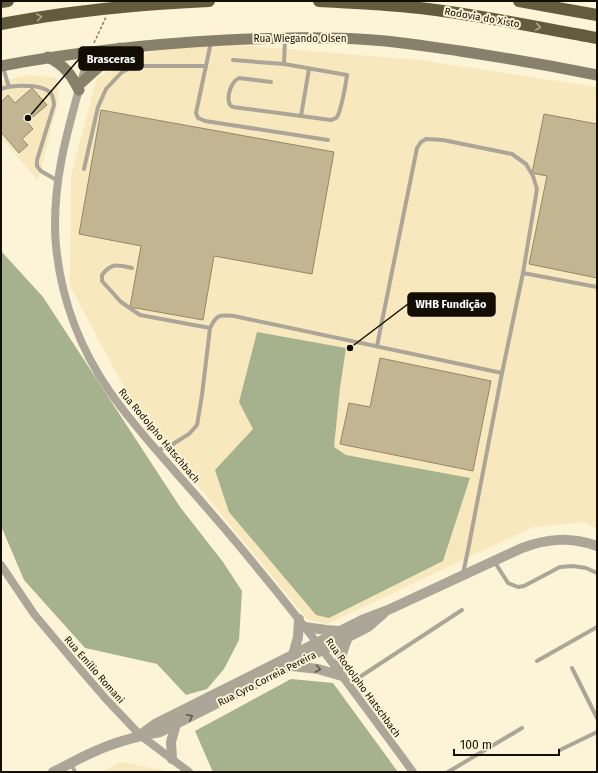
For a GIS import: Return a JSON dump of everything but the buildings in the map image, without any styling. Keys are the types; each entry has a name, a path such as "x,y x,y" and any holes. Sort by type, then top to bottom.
{"highway":[{"path":"1,2 8,1"},
{"path":"1,24 44,16 110,8 209,1"},
{"name":"Rodovia do Xisto","path":"319,1 427,8 597,38"},
{"path":"519,1 597,15"}],"main road":[{"name":"Rua Wiegando Olsen","path":"2,65 48,57 120,48 211,41 285,38 344,38 403,43 597,75"},
{"path":"48,57 56,61 68,71 80,86 120,48"}],"street":[{"name":"Rua Rodolpho Hatschbach","path":"90,52 62,156 58,181 56,221 57,248 62,285 72,319 90,358 109,391 156,450 242,548 302,623 413,772"},
{"name":"Rua Cyro Correia Pereira","path":"140,735 155,724 293,655 320,646 344,634 362,620 388,610 522,548 543,542 570,540 597,546"},
{"name":"Rua Emílio Romani","path":"1,565 34,614 56,642 140,735 189,772"},
{"path":"292,666 318,669 343,677 340,658 344,634 302,623 293,655"},
{"name":"Rua Cyro Correia Pereira","path":"53,772 73,768 102,748 140,735 160,732 292,666 320,646"},
{"path":"172,759 171,742 176,724"}],"lane":[{"path":"284,64 285,38"},
{"path":"211,41 196,113 198,118 205,121 328,140"},
{"path":"233,60 284,64 348,75 337,116 335,119 331,120 233,107 228,102 230,89 235,80 239,78 271,82"},
{"path":"2,65 9,86"},
{"path":"84,169 98,107 106,89 122,72 134,66 206,66"},
{"path":"301,116 309,69"},
{"path":"1,89 9,86 36,87 47,90 52,96 54,105 37,160 41,171 58,181"},
{"path":"377,346 418,148 421,142 426,139 443,140 512,154 526,164 533,176 536,189 523,273 462,576"},
{"path":"132,268 114,265 107,269 102,275 102,281 121,302 140,315 210,328"},
{"path":"523,273 597,287"},
{"path":"156,450 168,447 189,434 197,425 210,328 215,318 222,315 234,316 502,373"},
{"path":"494,561 508,583 518,587 524,586 560,567 573,566 586,568 597,573"},
{"path":"343,677 462,610"},
{"path":"536,661 597,627"},
{"path":"572,668 597,718"},
{"path":"448,772 522,728"},
{"path":"560,750 597,732"}],"path":[{"path":"90,52 110,8"}],"shaded area":[{"path":"225,44 420,60 597,87 597,529 585,522 533,527 327,624 307,619 136,410 70,286 71,175 97,77 158,49"},
{"path":"29,75 57,78 59,98 38,181 1,137 1,81"},
{"path":"122,762 167,771 168,772 102,772"}],"green space":[{"path":"1,251 43,297 180,507 223,562 242,591 239,640 224,669 207,689 186,695 157,664 85,648 24,580 1,526"},
{"path":"257,332 346,348 334,447 346,455 470,478 443,561 329,618 316,615 229,512 215,470 253,429 239,402"},
{"path":"291,679 333,683 398,772 214,772 195,731"}],"place":[{"name":"Brasceras","path":"28,118"},
{"name":"WHB Fundição","path":"350,348"}]}
